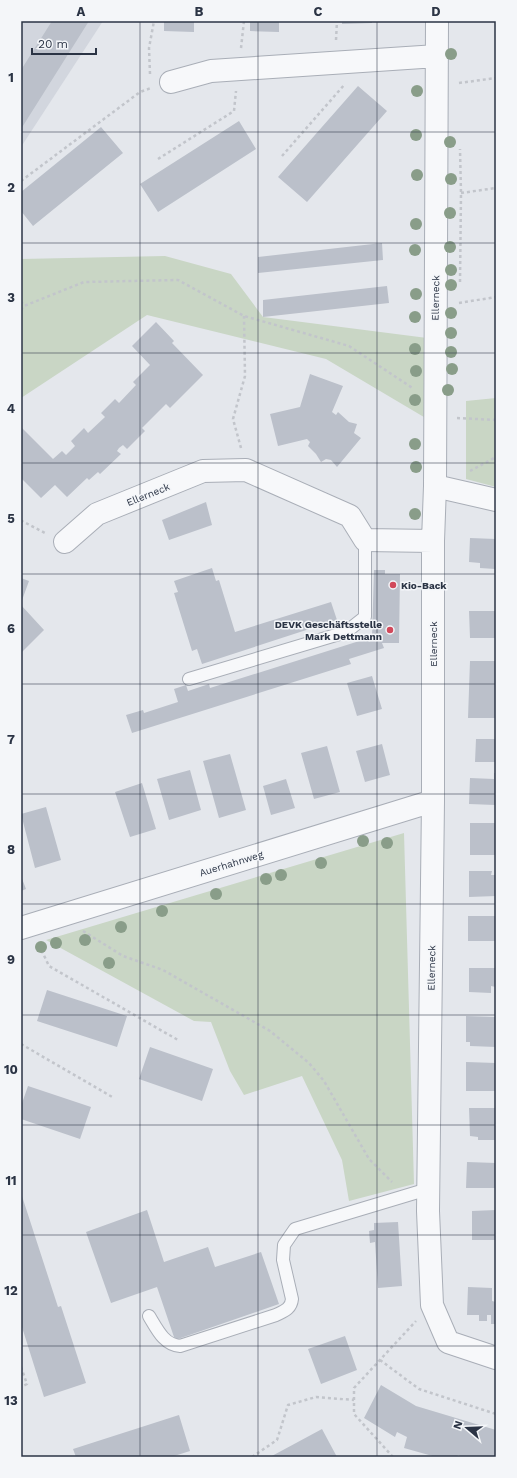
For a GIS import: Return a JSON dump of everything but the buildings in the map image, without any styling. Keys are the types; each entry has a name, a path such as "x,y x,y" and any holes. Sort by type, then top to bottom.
{"street":[{"name":"Ellerneck","path":"437,21 434,402 435,486 433,541 433,801 428,1190 432,1305 448,1342 496,1358"},
{"path":"171,82 210,71 437,56"},
{"name":"Ellerneck","path":"65,542 97,514 203,471 246,470 290,488 350,516 365,540"},
{"path":"435,486 496,500"},
{"path":"365,540 433,541"},
{"name":"Auerhahnweg","path":"25,926 433,801"}],"lane":[{"path":"189,679 346,632 365,617 365,540"},
{"path":"149,1316 166,1341 173,1346 180,1346 282,1313 292,1304 282,1260 284,1244 295,1229 428,1190"}],"path":[{"path":"150,75 149,48 154,21"},
{"path":"158,159 234,111 244,21"},
{"path":"282,156 347,83 350,62"},
{"path":"437,81 459,83 496,78"},
{"path":"150,82 150,89"},
{"path":"21,180 140,92 171,82"},
{"path":"461,193 496,188"},
{"path":"21,310 24,306 84,282 178,280 244,316 349,346 458,418 496,420"},
{"path":"459,303 496,297"},
{"path":"21,301 24,306"},
{"path":"244,316 245,376 234,419 246,470"},
{"path":"21,522 22,521 65,542"},
{"path":"59,916 123,956 163,970 270,1031 309,1063 324,1081 369,1159 407,1196"},
{"path":"25,926 49,966 178,1040"},
{"path":"21,1044 114,1098"},
{"path":"393,1457 354,1414 354,1388 432,1305"},
{"path":"380,1360 418,1390 496,1414"},
{"path":"21,1367 27,1384 21,1387"},
{"path":"252,1457 277,1440 288,1406 316,1397 354,1400"}],"shaded area":[{"path":"21,21 103,21 21,147"}],"green space":[{"path":"165,256 231,274 263,317 435,339 434,423 326,359 147,315 21,398 21,259"},
{"path":"496,398 496,487 466,479 466,401"},
{"path":"404,833 414,1184 349,1201 342,1160 302,1076 244,1095 230,1071 211,1022 194,1021 46,940"}],"place":[{"name":"Kio-Back","path":"393,585"},
{"name":"DEVK Geschäftsstelle Mark Dettmann","path":"390,630"}]}
